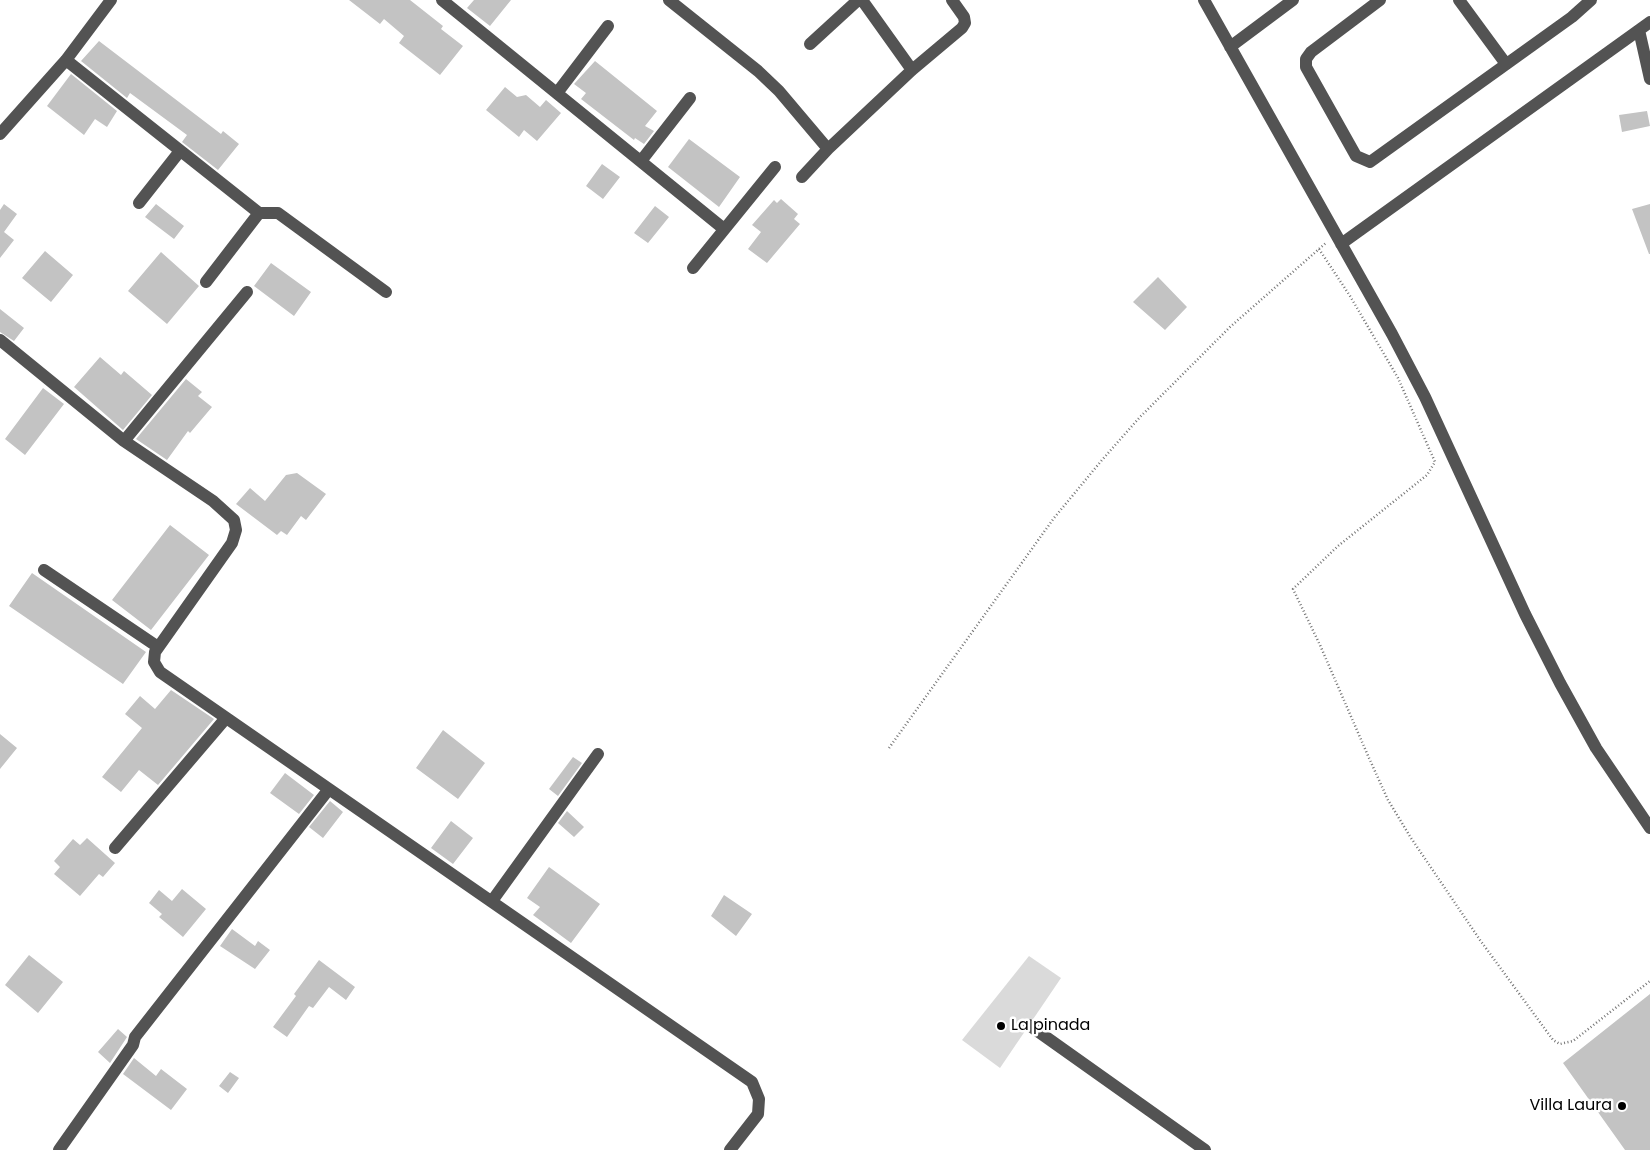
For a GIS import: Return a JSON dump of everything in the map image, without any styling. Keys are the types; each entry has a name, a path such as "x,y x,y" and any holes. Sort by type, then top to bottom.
{"street":[{"path":"0,134 66,60 111,0"},
{"path":"442,0 456,4 557,93 724,229"},
{"path":"670,0 758,71 779,91 828,148"},
{"path":"810,44 858,0"},
{"path":"862,0 912,70"},
{"path":"802,177 828,148 965,23 964,17 952,0"},
{"path":"1204,0 1425,397 1525,614 1560,683 1596,748 1650,828"},
{"path":"1230,48 1293,0"},
{"path":"1380,0 1311,52 1306,59 1306,66 1356,156 1370,162 1572,17 1591,0"},
{"path":"1459,0 1506,64"},
{"path":"1338,239 1650,22"},
{"path":"557,93 608,26"},
{"path":"1639,30 1650,79"},
{"path":"66,60 259,213 278,213 386,292"},
{"path":"641,161 690,98"},
{"path":"140,203 180,151"},
{"path":"693,268 775,166"},
{"path":"206,282 259,213"},
{"path":"124,441 247,292"},
{"path":"0,340 124,441 213,501 234,520 236,525 232,543 158,647 154,662 160,672 752,1082 759,1099 758,1114 730,1150"},
{"path":"44,570 158,647"},
{"path":"116,848 226,718"},
{"path":"492,901 598,754"},
{"path":"59,1150 132,1045 135,1036 329,789"},
{"path":"1029,1025 1205,1150"}],"path":[{"path":"889,748 1054,518 1102,460 1140,417 1230,327 1319,249 1338,239"},
{"path":"1319,249 1350,296 1398,378 1435,462 1427,475 1338,546 1293,588 1369,758 1388,800 1410,838 1480,940 1553,1040 1560,1044 1573,1041 1650,981"}],"shaded area":[{"name":"La pinada","path":"1029,956 1061,978 1000,1068 962,1040"}],"building":[{"path":"349,0 410,0 443,26 441,29 463,46 440,75 399,43 404,36 384,19 380,24"},
{"path":"474,0 511,0 490,26 467,8"},
{"path":"99,41 221,134 223,131 239,144 218,170 182,142 187,135 130,93 127,98 81,61"},
{"path":"595,61 657,111 645,126 654,131 644,144 635,138 634,140 581,99 586,93 574,84"},
{"path":"71,74 117,111 107,127 95,119 84,135 47,106"},
{"path":"505,87 517,97 526,95 540,107 546,100 561,113 537,141 524,130 519,137 486,110"},
{"path":"1647,111 1650,126 1622,132 1619,115"},
{"path":"689,139 740,177 719,207 668,167"},
{"path":"602,164 620,177 603,199 586,186"},
{"path":"781,199 798,214 794,219 800,224 767,263 748,249 761,232 752,225 774,200 777,203"},
{"path":"4,204 17,214 4,232 14,240 0,258 0,210"},
{"path":"156,204 184,226 174,239 145,217"},
{"path":"1650,204 1650,254 1649,254 1632,209"},
{"path":"655,206 669,217 648,243 634,233"},
{"path":"45,251 73,275 51,302 22,278"},
{"path":"161,252 199,286 167,324 128,291"},
{"path":"271,263 311,292 294,316 254,286"},
{"path":"1158,277 1187,307 1165,330 1133,302"},
{"path":"0,309 24,328 14,341 0,332"},
{"path":"100,357 121,375 124,371 152,395 123,430 74,387"},
{"path":"186,379 202,392 198,396 212,407 190,433 188,431 167,460 136,439"},
{"path":"43,388 64,404 25,455 5,439"},
{"path":"297,473 326,494 306,520 301,516 287,535 281,531 277,535 236,504 250,488 265,501 286,475"},
{"path":"170,525 209,555 151,630 112,600"},
{"path":"32,573 146,652 123,684 9,606"},
{"path":"171,690 214,719 158,785 139,770 121,792 102,777 142,728 125,714 140,696 155,709"},
{"path":"443,730 485,763 458,799 416,768"},
{"path":"0,734 17,748 0,769"},
{"path":"573,757 582,763 558,796 549,789"},
{"path":"285,773 314,795 299,814 270,793"},
{"path":"330,801 343,812 323,838 309,827"},
{"path":"567,811 584,827 574,837 558,823"},
{"path":"451,821 473,838 453,864 431,848"},
{"path":"87,838 115,863 103,877 99,874 80,896 54,874 60,867 54,861 73,839 80,845"},
{"path":"549,867 600,904 571,943 533,915 540,907 527,898"},
{"path":"182,889 206,909 183,937 159,917 162,914 149,903 159,890 172,901"},
{"path":"724,895 752,914 736,936 711,916"},
{"path":"232,929 255,946 258,941 270,950 255,969 220,946"},
{"path":"29,955 63,982 38,1013 5,985"},
{"path":"319,960 355,987 346,1000 329,987 313,1008 309,1006 287,1037 273,1027"},
{"name":"Villa Laura","path":"1650,994 1650,1150 1625,1150 1563,1063"},
{"path":"118,1029 127,1037 110,1063 98,1052"},
{"path":"134,1058 156,1076 161,1069 187,1089 171,1110 123,1074"},
{"path":"230,1072 239,1078 228,1093 219,1086"}],"place":[{"name":"La pinada","path":"1001,1026"},
{"name":"Villa Laura","path":"1622,1106"}]}
